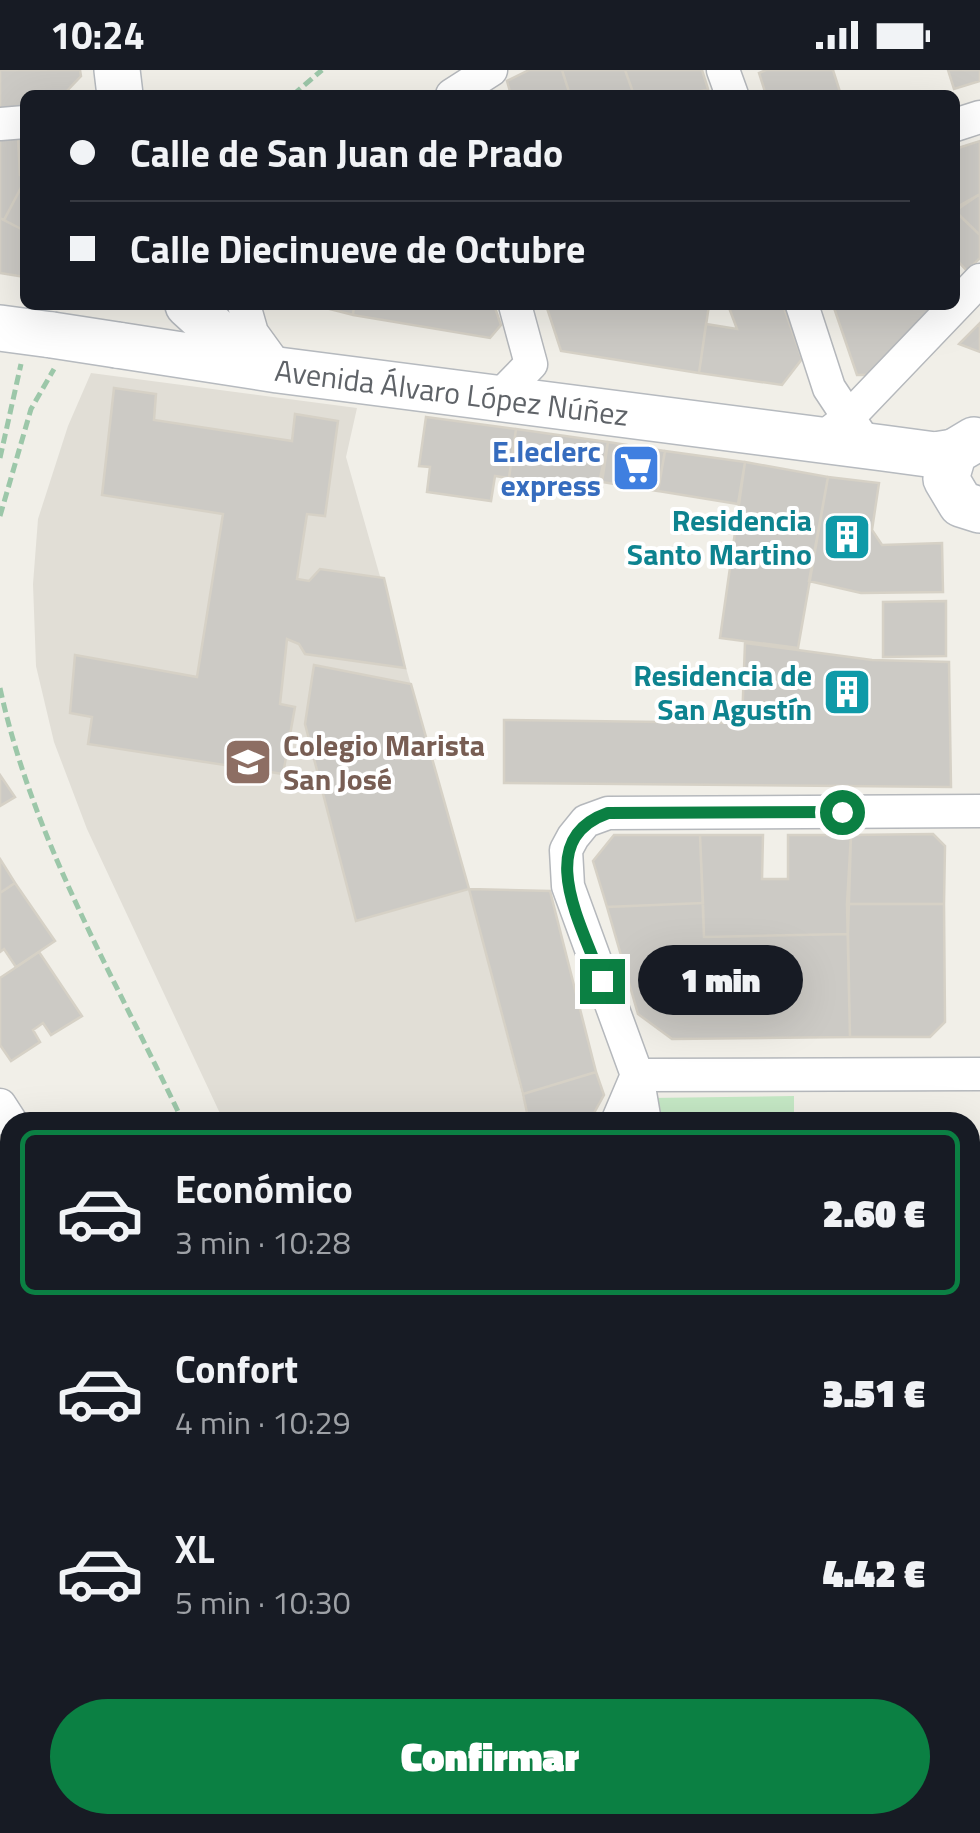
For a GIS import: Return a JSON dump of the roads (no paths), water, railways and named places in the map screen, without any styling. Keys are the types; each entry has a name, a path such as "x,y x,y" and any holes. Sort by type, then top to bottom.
{"main road":[{"path":"193,310 222,336 278,370"},
{"name":"Avenida Álvaro López Núñez","path":"34,344 117,344 278,370 859,439 935,455 967,488"}],"street":[{"path":"461,90 491,70"},
{"path":"960,306 980,280"},
{"path":"245,310 252,333 278,370"},
{"path":"499,397 531,364 516,310"},
{"path":"804,310 829,388 859,439 957,310"},
{"path":"643,1112 637,1075 568,886 566,850 586,820 608,813 980,811"},
{"path":"637,1075 980,1074"},
{"path":"621,1112 637,1075"}],"place":[{"name":"E.leclerc express","path":"636,468"},
{"name":"Residencia Santo Martino","path":"847,537"},
{"name":"Residencia de San Agustín","path":"847,692"},
{"name":"Colegio Marista San José","path":"248,762"}]}
